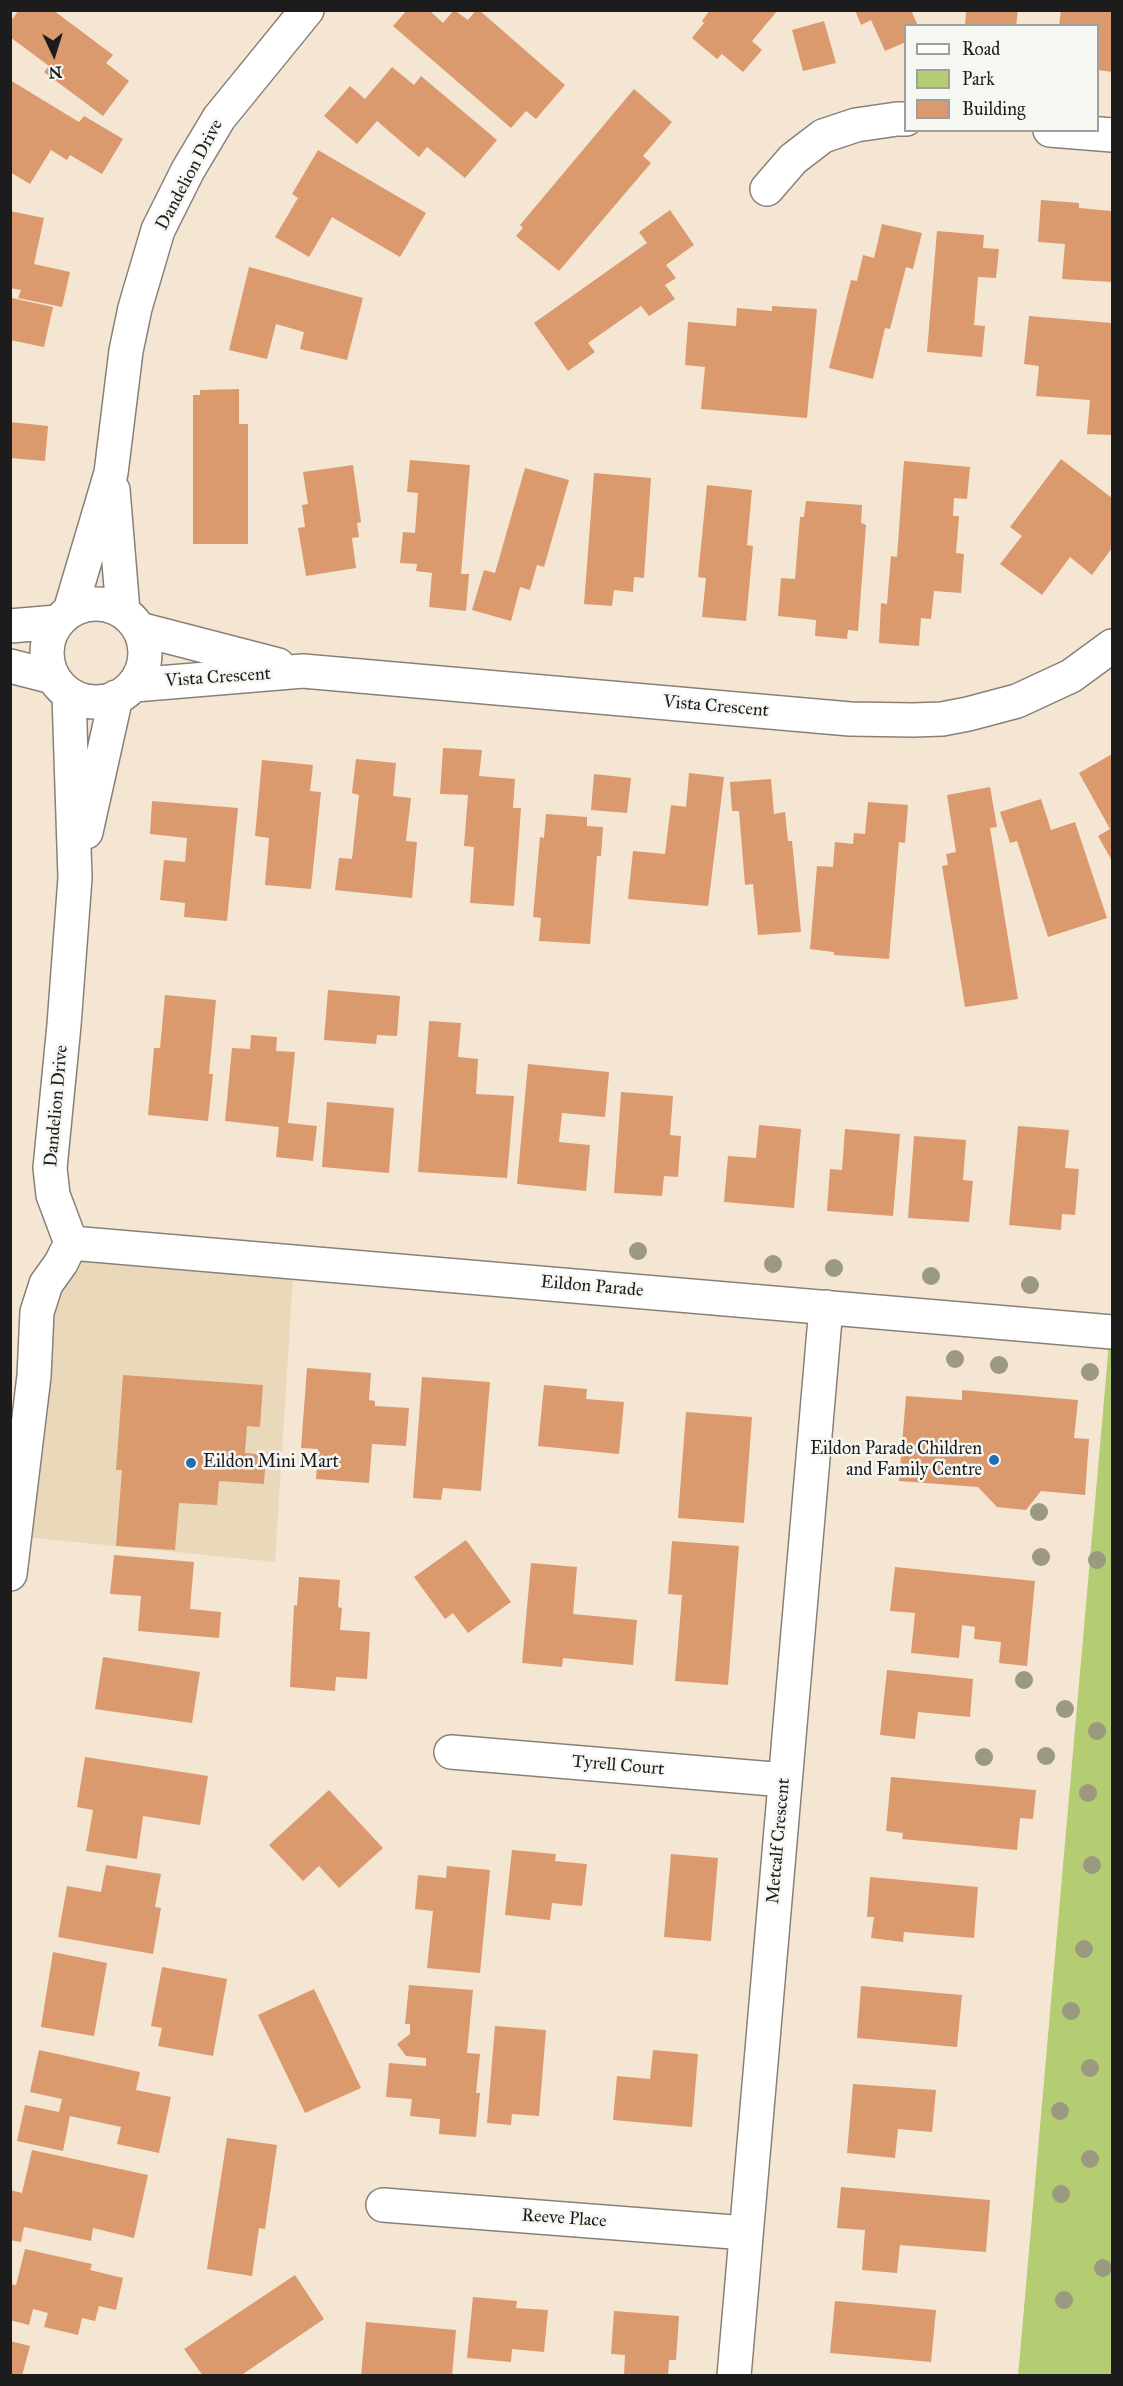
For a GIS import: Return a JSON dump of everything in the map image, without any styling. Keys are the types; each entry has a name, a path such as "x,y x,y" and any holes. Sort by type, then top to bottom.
{"street":[{"name":"Dandelion Drive","path":"64,616 111,473 126,351 135,308 158,230 188,170 219,118 308,10"},
{"path":"766,189 793,159 823,136 856,125 904,119"},
{"path":"1075,132 1113,135"},
{"name":"Dandelion Drive","path":"111,473 131,620"},
{"path":"10,626 64,616 95,603 108,605 131,620 144,643 146,658 141,672 125,691 94,701 10,666"},
{"path":"61,686 48,664 47,649 50,634 64,616"},
{"name":"Vista Crescent","path":"131,620 303,671"},
{"name":"Vista Crescent","path":"125,691 303,671 850,719 913,720 959,716 1017,701 1071,676 1113,646"},
{"name":"Dandelion Drive","path":"61,686 75,878 50,1168 53,1195 71,1243"},
{"name":"Dandelion Drive","path":"75,878 125,691"},
{"path":"10,1574 34,1376 37,1312 46,1284 61,1263 71,1243"},
{"name":"Eildon Parade","path":"71,1243 1113,1332"},
{"name":"Metcalf Crescent","path":"734,2376 826,1307"},
{"name":"Tyrell Court","path":"451,1752 785,1780"},
{"name":"Reeve Place","path":"383,2205 746,2234"}],"shaded area":[{"path":"71,1243 294,1262 275,1562 15,1536 34,1376"}],"green space":[{"path":"1110,1332 1112,1332 1112,2375 1018,2376"}],"building":[{"path":"19,10 53,10 113,55 106,63 129,81 103,116 44,72 49,66 10,37 10,22"},
{"path":"407,10 429,10 443,23 454,10 468,20 476,10 479,10 565,85 536,119 526,111 511,128 393,26"},
{"path":"710,10 778,10 752,41 762,50 743,72 722,54 717,59 692,38 704,23 702,21"},
{"path":"855,10 911,10 917,24 904,24 904,43 885,51 871,20 861,25"},
{"path":"966,10 1018,10 1016,24 965,24"},
{"path":"1061,10 1112,10 1112,72 1099,70 1099,24 1059,24"},
{"path":"824,21 836,63 803,71 792,30"},
{"path":"392,67 414,85 421,76 497,140 465,178 427,147 419,157 377,121 357,144 324,116 350,86 365,99"},
{"path":"10,80 79,122 84,116 123,139 102,174 70,155 67,160 51,150 30,184 10,172"},
{"path":"634,89 672,122 643,156 651,163 559,271 516,236 523,228 520,225"},
{"path":"318,150 426,213 400,257 332,217 309,257 275,237 298,198 292,194"},
{"path":"1041,200 1079,203 1079,208 1112,211 1112,282 1062,279 1065,244 1038,242"},
{"path":"670,210 694,245 666,265 676,278 665,285 675,299 649,316 641,306 588,343 595,352 568,371 534,323 647,243 639,232"},
{"path":"10,211 44,218 34,264 70,272 62,307 18,298 21,290 10,288"},
{"path":"882,224 922,233 913,269 906,267 890,329 885,328 873,379 829,368 851,280 857,281 863,255 874,258"},
{"path":"937,231 984,235 983,248 999,249 996,278 978,277 974,325 985,326 982,357 927,352"},
{"path":"249,267 363,298 347,360 300,349 304,332 276,324 267,359 229,350"},
{"path":"12,298 53,307 44,347 10,340"},
{"path":"772,306 817,309 807,418 701,409 705,367 685,365 688,322 736,326 737,308 772,311"},
{"path":"1029,316 1112,323 1112,435 1087,434 1090,400 1036,396 1039,366 1024,364"},
{"path":"239,389 239,424 248,424 248,544 193,544 193,395 200,395 200,390"},
{"path":"10,422 48,426 45,461 10,458"},
{"path":"1061,459 1112,498 1112,548 1092,575 1070,557 1042,595 1000,564 1022,536 1010,527"},
{"path":"410,460 470,465 461,574 469,574 466,611 429,607 432,573 416,571 417,564 400,563 403,532 415,533 418,493 407,492"},
{"path":"904,461 970,467 967,499 954,498 953,516 959,516 956,553 964,554 961,593 934,591 931,619 921,618 919,646 879,643 881,603 887,604 891,556 897,557"},
{"path":"353,465 361,522 357,523 359,537 352,538 356,568 306,576 298,528 305,527 302,505 308,504 303,472"},
{"path":"525,468 569,480 544,567 537,565 530,590 520,587 511,621 472,610 484,570 495,573"},
{"path":"594,473 651,478 644,578 634,577 633,592 614,590 612,606 584,604"},
{"path":"707,485 752,490 747,545 753,546 746,621 702,617 706,578 698,577"},
{"path":"806,501 862,505 861,523 866,525 858,631 848,630 847,639 815,636 816,620 778,616 781,578 795,579 800,517 804,517"},
{"path":"443,748 482,750 479,776 515,779 513,808 521,808 514,906 470,903 474,847 464,846 468,795 440,794"},
{"path":"1112,754 1112,861 1098,836 1110,829 1079,773"},
{"path":"356,759 396,763 393,796 411,798 406,841 417,842 412,898 335,890 339,858 352,859 359,795 352,793"},
{"path":"262,760 313,765 310,791 321,792 311,889 265,885 269,838 255,836"},
{"path":"689,773 724,777 708,906 628,899 633,851 665,854 671,805 686,807"},
{"path":"594,774 631,778 627,813 591,810"},
{"path":"771,779 774,814 785,812 788,841 792,841 801,932 758,935 753,884 745,885 739,811 732,811 730,782"},
{"path":"990,787 997,827 990,828 1018,999 965,1007 942,866 948,865 946,854 956,852 947,795"},
{"path":"1041,799 1051,830 1075,822 1107,918 1048,937 1017,841 1010,843 1000,812"},
{"path":"152,801 238,808 227,921 184,917 185,903 160,900 164,860 185,862 187,838 150,834"},
{"path":"868,802 908,805 905,843 899,842 889,959 834,955 834,952 810,949 817,866 833,867 835,842 853,844 854,833 865,834"},
{"path":"546,814 587,817 587,826 603,827 601,856 597,856 590,944 539,941 541,918 533,917 540,837 544,838"},
{"path":"328,990 400,996 397,1036 377,1035 376,1044 324,1040"},
{"path":"165,995 216,1000 209,1074 213,1074 208,1121 148,1115 154,1048 160,1048"},
{"path":"429,1021 461,1023 458,1057 478,1059 476,1094 514,1096 507,1178 418,1172"},
{"path":"251,1035 277,1037 276,1051 295,1052 288,1123 317,1126 313,1161 276,1157 279,1127 225,1121 232,1048 250,1049"},
{"path":"528,1064 609,1072 605,1117 562,1113 559,1142 590,1145 586,1191 517,1184"},
{"path":"621,1092 673,1096 670,1135 681,1136 678,1177 664,1176 662,1196 614,1193"},
{"path":"327,1102 394,1108 389,1173 322,1167"},
{"path":"759,1125 801,1129 794,1208 724,1202 728,1156 756,1158"},
{"path":"1018,1126 1069,1130 1065,1168 1079,1169 1075,1215 1062,1214 1061,1230 1009,1225"},
{"path":"845,1129 900,1134 893,1216 827,1211 830,1169 842,1170"},
{"path":"914,1136 966,1140 963,1180 973,1181 969,1222 908,1218"},
{"path":"307,1368 371,1373 369,1400 375,1401 375,1406 409,1408 406,1446 372,1444 369,1483 316,1479 318,1449 301,1448"},
{"name":"Eildon Mini Mart","path":"123,1375 263,1385 260,1427 247,1426 245,1453 266,1455 264,1484 219,1481 217,1505 179,1503 175,1550 116,1546 122,1470 116,1470"},
{"path":"422,1377 490,1382 481,1491 443,1488 441,1500 413,1498"},
{"path":"544,1385 587,1389 586,1399 624,1402 619,1454 538,1446"},
{"name":"Eildon Parade Children and Family Centre","path":"962,1390 1078,1400 1074,1438 1089,1439 1085,1495 1041,1491 1026,1510 997,1507 978,1487 899,1481 906,1396 962,1400"},
{"path":"686,1412 752,1417 744,1523 678,1518"},
{"path":"466,1540 511,1602 468,1633 453,1613 445,1619 414,1577"},
{"path":"672,1541 739,1546 728,1685 675,1681 682,1595 668,1594"},
{"path":"114,1555 194,1562 190,1609 221,1612 219,1638 138,1631 141,1596 110,1594"},
{"path":"531,1563 577,1567 573,1614 637,1620 633,1665 563,1658 562,1667 522,1663"},
{"path":"895,1567 1035,1581 1027,1666 999,1663 1001,1642 974,1639 975,1627 962,1625 959,1658 911,1653 915,1613 890,1611"},
{"path":"299,1577 340,1580 338,1607 342,1608 340,1630 370,1632 367,1679 336,1677 335,1691 290,1687 294,1605 297,1606"},
{"path":"103,1657 200,1672 192,1723 95,1709"},
{"path":"887,1670 973,1679 970,1717 918,1712 915,1739 880,1735"},
{"path":"85,1757 208,1776 200,1825 143,1816 137,1859 86,1851 93,1810 77,1807"},
{"path":"891,1777 1036,1790 1033,1819 1020,1818 1017,1850 902,1839 903,1833 886,1831"},
{"path":"329,1790 383,1848 339,1888 319,1866 303,1881 269,1845"},
{"path":"512,1850 556,1854 555,1861 587,1864 582,1906 552,1903 550,1920 505,1915"},
{"path":"671,1854 718,1858 711,1941 664,1937"},
{"path":"106,1865 161,1874 155,1907 161,1908 153,1954 58,1937 67,1886 101,1892"},
{"path":"447,1866 490,1870 480,1973 427,1968 433,1911 415,1909 418,1875 446,1878"},
{"path":"870,1877 978,1887 974,1938 904,1932 903,1942 871,1938 874,1917 867,1917"},
{"path":"53,1952 107,1963 94,2036 41,2027"},
{"path":"162,1967 227,1979 213,2056 158,2046 162,2028 151,2026"},
{"path":"409,1985 473,1990 467,2053 480,2054 476,2093 480,2093 476,2137 439,2134 440,2119 410,2116 412,2099 386,2097 389,2063 426,2066 426,2058 406,2056 397,2044 410,2034 410,2024 405,2024"},
{"path":"861,1986 962,1995 957,2047 857,2038"},
{"path":"314,1989 361,2088 305,2113 258,2015"},
{"path":"495,2026 546,2030 539,2116 512,2114 511,2125 487,2123"},
{"path":"39,2050 140,2072 136,2090 171,2097 159,2153 117,2144 121,2127 70,2116 63,2151 17,2141 25,2105 59,2112 62,2099 30,2092"},
{"path":"653,2050 698,2054 692,2127 613,2120 617,2076 650,2079"},
{"path":"853,2084 936,2090 932,2132 898,2129 895,2158 847,2153"},
{"path":"227,2138 277,2145 265,2229 259,2228 252,2276 207,2269"},
{"path":"32,2150 148,2175 134,2238 93,2228 91,2241 24,2227 21,2242 10,2240 10,2190 22,2193"},
{"path":"841,2187 990,2200 986,2252 900,2245 897,2273 862,2270 865,2230 837,2228"},
{"path":"25,2249 92,2264 90,2270 123,2278 116,2310 99,2306 95,2321 82,2318 78,2335 44,2327 48,2313 33,2309 29,2325 10,2320 10,2284 16,2285"},
{"path":"295,2275 324,2319 240,2376 203,2376 184,2349"},
{"path":"473,2297 517,2301 516,2308 548,2310 544,2352 512,2349 511,2362 467,2358"},
{"path":"835,2301 936,2310 931,2362 830,2353"},
{"path":"614,2311 679,2316 676,2360 669,2360 668,2376 624,2376 625,2355 611,2354"},
{"path":"366,2322 456,2330 452,2376 361,2376"},
{"path":"10,2341 30,2346 22,2376 10,2376"}],"place":[{"name":"Eildon Parade Children and Family Centre","path":"994,1460"},
{"name":"Eildon Mini Mart","path":"191,1463"}]}
